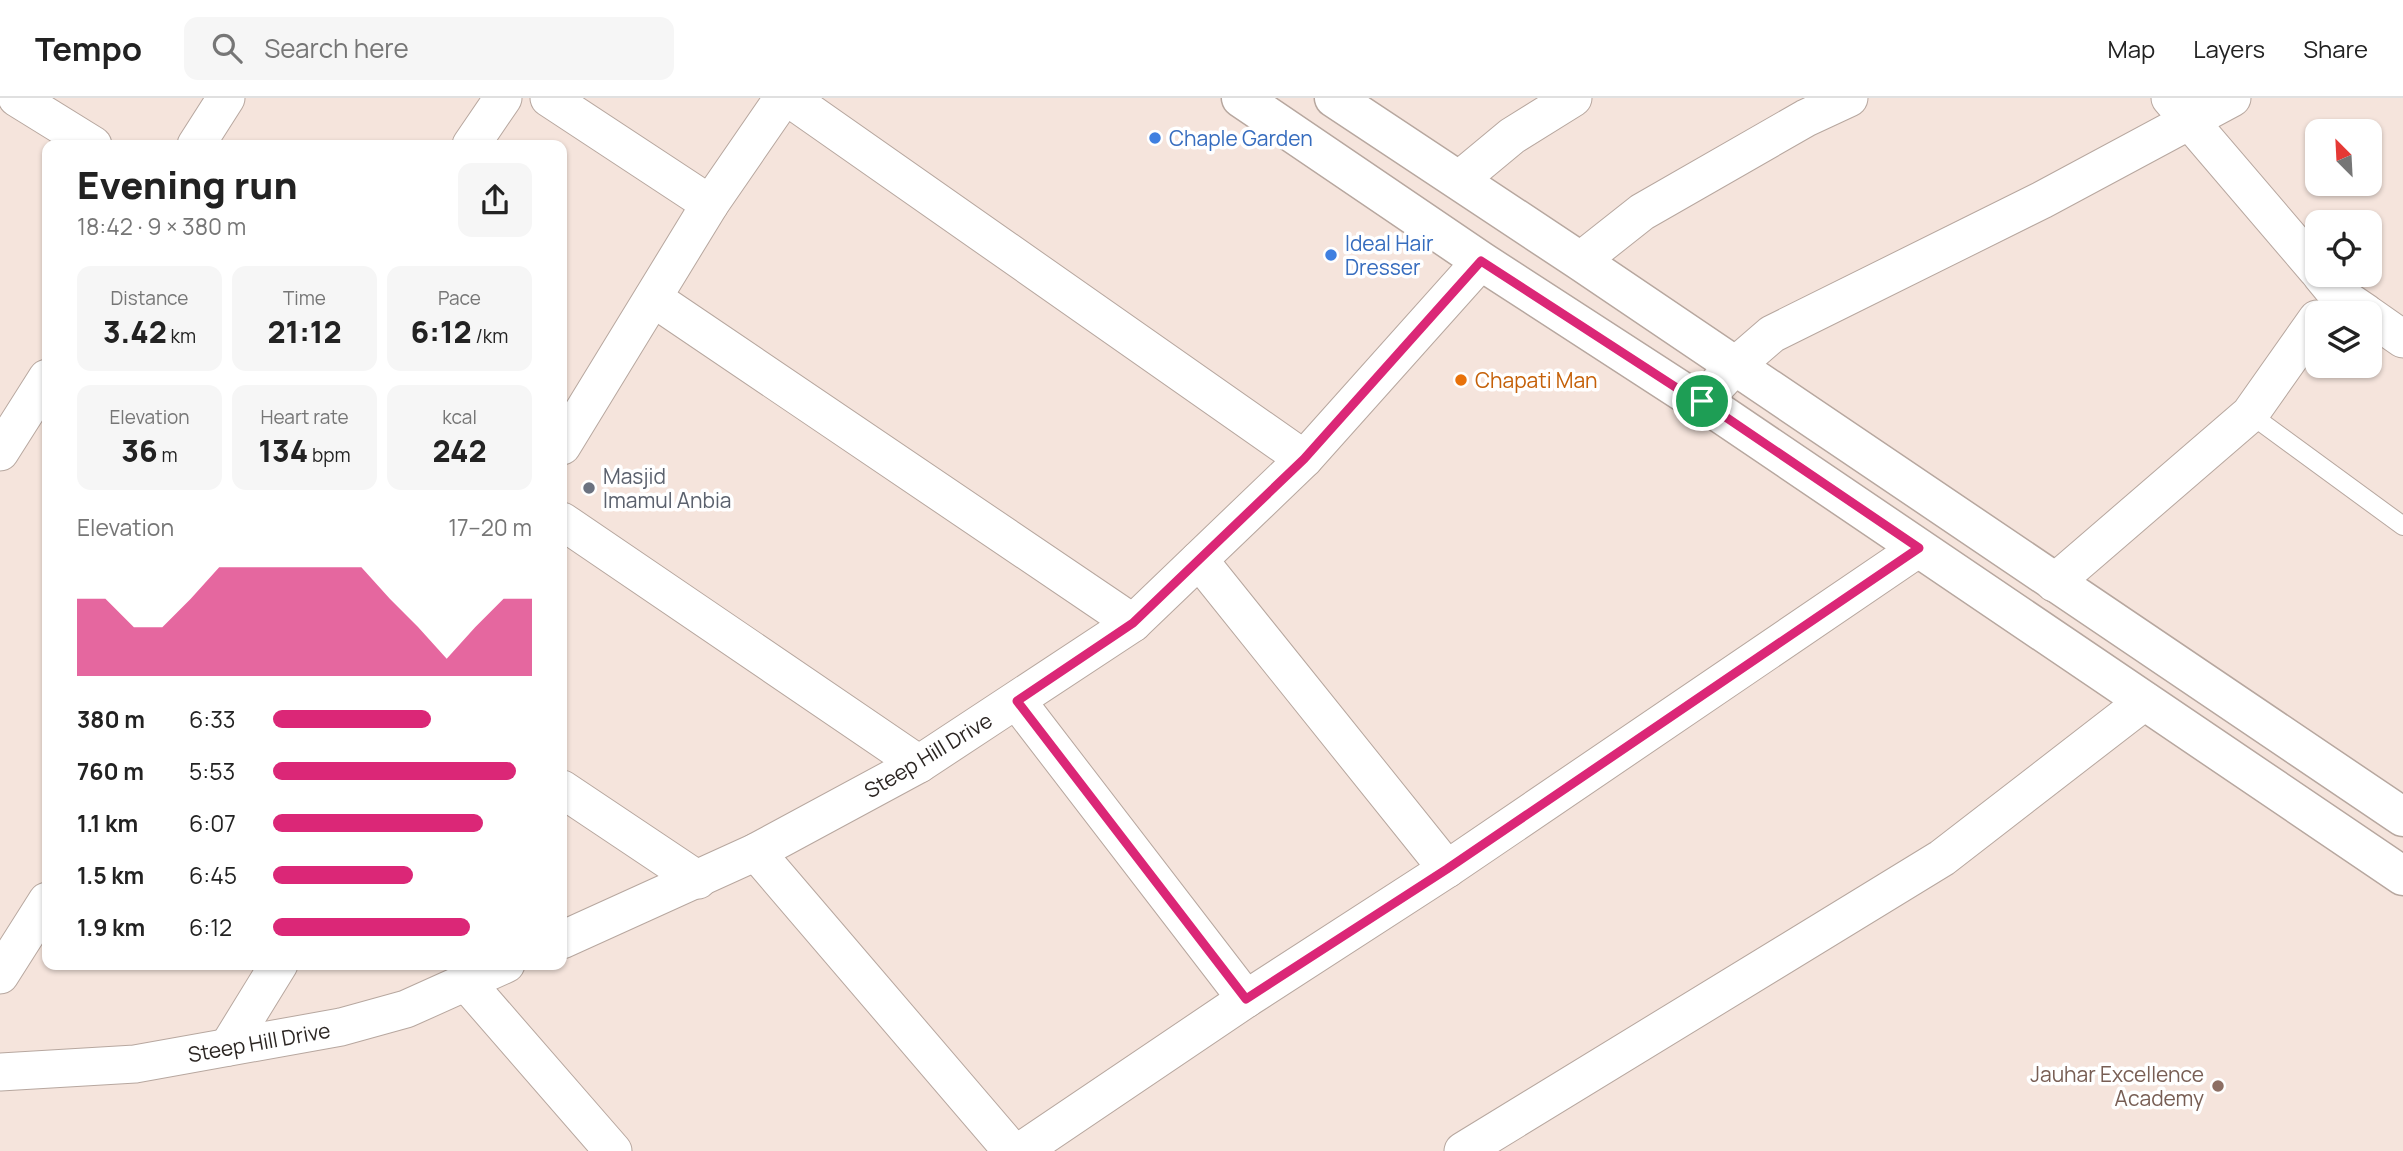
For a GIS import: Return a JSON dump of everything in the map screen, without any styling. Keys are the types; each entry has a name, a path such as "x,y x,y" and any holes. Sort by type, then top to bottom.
{"street":[{"path":"17,98 85,140"},
{"path":"199,140 226,98"},
{"path":"474,140 503,98"},
{"path":"549,98 710,205"},
{"path":"567,438 710,205 783,98"},
{"path":"789,98 1304,459"},
{"path":"1241,98 1481,261 1683,392 1702,401 2403,876"},
{"path":"1334,98 2403,817"},
{"path":"1459,180 1512,135 1573,98"},
{"path":"1580,261 1642,212 1801,108 1849,98"},
{"path":"1702,401 1735,366 1772,334 2042,200 2181,110 2232,98"},
{"path":"2054,583 2250,415 2322,294 2181,110"},
{"name":"Steep Hill Drive","path":"567,938 756,852 919,764 1133,623 1304,459 1481,261"},
{"path":"653,298 1133,623"},
{"path":"2382,325 2403,339"},
{"path":"0,452 42,387"},
{"path":"567,524 919,764"},
{"path":"1021,1151 1246,999 1447,869 1919,548"},
{"path":"1199,560 1447,869"},
{"path":"1017,701 1246,999"},
{"path":"1463,1151 1942,858 2145,701"},
{"path":"567,792 698,880"},
{"path":"756,852 1012,1151"},
{"path":"0,975 42,909"},
{"path":"228,1047 275,970"},
{"name":"Steep Hill Drive","path":"0,1072 135,1064 341,1027 406,1009 493,970"},
{"path":"466,982 613,1151"}],"lane":[{"path":"2250,415 2403,526"}],"place":[{"name":"Chaple Garden","path":"1155,138"},
{"name":"Ideal Hair Dresser","path":"1331,255"},
{"name":"Chapati Man","path":"1461,380"},
{"name":"Masjid Imamul Anbia","path":"589,488"},
{"name":"Jauhar Excellence Academy","path":"2218,1086"}],"route":[{"path":"1481,261 1683,392 1702,401 1919,548 1447,869 1246,999 1017,701 1133,623 1180,579 1304,459 1481,261"}]}
